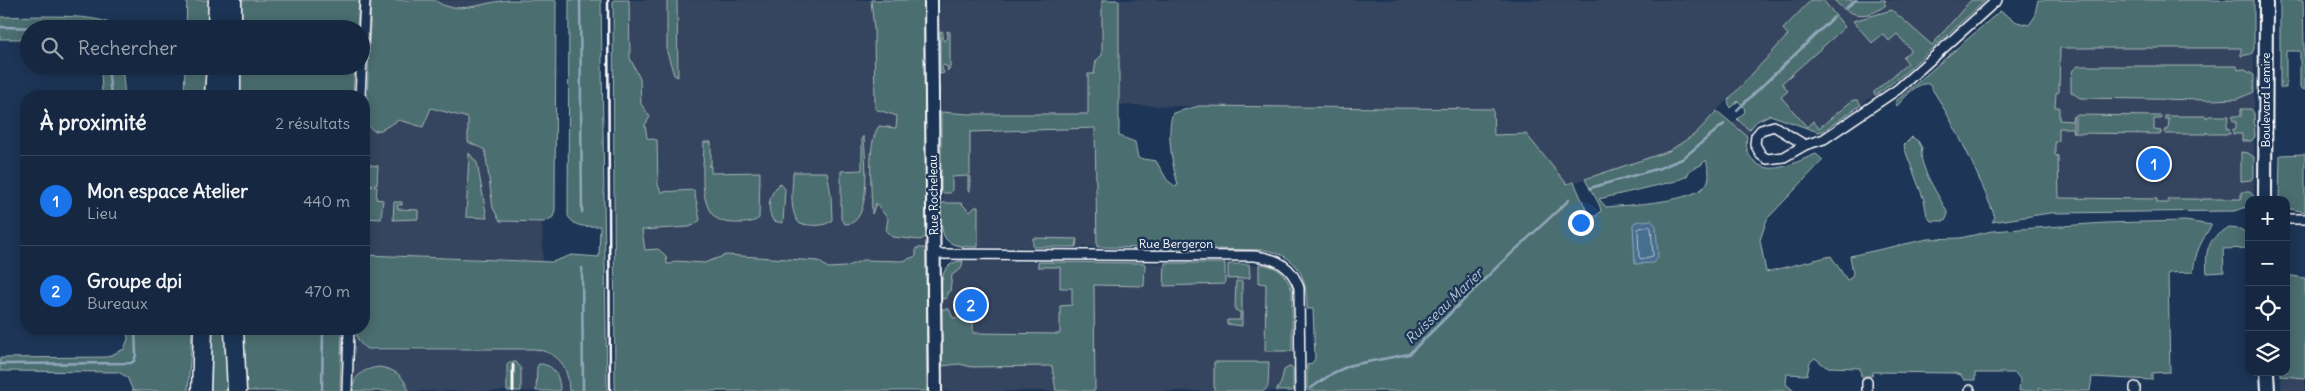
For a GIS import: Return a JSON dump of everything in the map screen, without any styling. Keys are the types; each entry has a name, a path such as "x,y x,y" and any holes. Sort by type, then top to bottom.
{"highway":[{"path":"217,20 218,0"},
{"path":"232,0 232,20"},
{"path":"214,90 215,75"},
{"path":"231,75 231,90"},
{"path":"201,391 204,335"},
{"path":"234,335 237,391"}],"street":[{"path":"364,20 365,0"},
{"name":"Rue Rocheleau","path":"931,0 935,391"},
{"path":"1805,145 1774,126 1761,130 1755,140 1756,148 1761,155 1772,160 1784,157 1805,145 1830,136 1884,100 1998,0"},
{"name":"Boulevard Lemire","path":"2265,196 2266,0"},
{"path":"360,90 361,75"},
{"path":"2290,220 2305,219"},
{"name":"Rue Bergeron","path":"934,254 1254,256 1279,261 1294,276 1299,288 1300,391"},
{"path":"347,391 349,335"},
{"path":"2268,376 2268,391"}],"shaded area":[{"path":"435,0 507,0 496,4 453,8 441,5"},
{"path":"629,0 924,0 926,271 632,269"},
{"path":"940,0 1106,0 1107,30 1095,122 1097,247 958,247 951,244 943,235"},
{"path":"1119,0 1811,0 1783,29 1788,35 1695,134 1669,151 1567,185 1526,134 1494,136 1492,109 1119,105"},
{"path":"1823,0 1986,0 1899,78 1823,131 1814,131 1770,115 1757,121 1747,136 1732,124 1845,28"},
{"path":"2050,44 2254,44 2254,192 2253,196 2245,196 2245,206 2234,211 2050,213"},
{"path":"431,108 468,118 468,142 485,149 499,221 542,222 543,262 370,255 370,128 374,131 381,130 399,119"},
{"path":"959,261 1269,265 1277,268 1284,275 1292,290 1293,391 943,391 942,275 950,264"},
{"path":"356,335 359,343 374,351 534,349 547,351 562,362 566,368 569,391 409,391 404,381 379,367 369,368 359,374 353,382"},
{"path":"2281,376 2305,378 2305,391 2281,391"}],"green space":[{"path":"187,0 209,0 208,20 186,20"},
{"path":"240,0 359,0 358,20 239,20"},
{"path":"371,0 435,0 443,5 461,8 509,0 556,0 555,210 553,217 544,222 500,221 493,208 485,150 468,142 468,118 431,108 423,127 399,120 381,130 374,131 370,128 370,90 367,90 368,75 370,75"},
{"path":"569,0 601,0 607,391 569,391 567,374 561,362 550,354 534,349 367,349 358,340 357,335 370,335 370,255 552,262 572,255 599,257 600,226 578,225 568,216"},
{"path":"613,0 629,0 630,58 640,79 641,104 650,117 645,125 647,138 657,140 658,185 661,192 694,190 700,220 689,227 642,230 645,250 658,249 666,256 667,264 676,261 704,263 726,255 818,261 828,268 845,267 863,260 903,261 916,256 916,248 926,248 927,391 615,391"},
{"path":"667,0 677,0 678,77 674,75 667,52"},
{"path":"871,0 924,0 926,237 920,240 892,237 886,231 888,219 876,203 872,214 872,144 879,126 896,128 897,116 875,109 874,29"},
{"path":"1102,0 1119,0 1119,136 1135,142 1138,158 1156,161 1167,180 1176,187 1178,184 1170,138 1171,120 1173,113 1199,106 1493,109 1494,135 1526,134 1567,184 1574,182 1589,216 1596,216 1601,211 1600,207 1585,179 1669,151 1695,134 1717,111 1747,136 1748,153 1755,162 1762,166 1777,168 1793,164 1816,154 1823,160 1767,219 1760,240 1766,272 1831,256 1847,280 1851,278 1853,273 1850,256 1928,239 1960,238 1992,231 2105,223 2185,221 2212,225 2199,247 2193,272 2168,273 2170,372 2152,373 2152,380 2092,377 2090,391 2045,391 2040,387 2039,391 2019,391 2020,379 2015,373 1975,373 1975,380 1964,380 1961,375 1954,373 1873,372 1872,376 1861,376 1860,368 1826,367 1815,358 1810,362 1807,375 1787,374 1786,384 1794,391 1309,391 1307,390 1307,365 1311,364 1315,359 1313,309 1307,309 1305,287 1299,270 1286,257 1265,250 1097,247 1095,128 970,132 970,191 968,191 968,176 952,177 952,190 950,193 941,193 941,112 969,114 1088,114 1088,74 1094,74 1096,61 1102,55","holes":["1706,160 1709,174 1707,183 1701,189 1691,194 1645,204 1606,207 1599,199 1676,181 1687,176 1690,170 1701,165"]},
{"path":"1811,0 1823,0 1845,27 1782,83 1788,91 1781,97 1807,127 1813,121 1819,128 1853,100 1858,100 1861,105 1823,131 1818,132 1770,115 1757,121 1749,130 1737,119 1745,112 1744,107 1738,101 1730,108 1728,100 1788,35 1783,29"},
{"path":"1834,0 1886,0 1884,3 1886,5 1872,13 1859,14 1846,10"},
{"path":"1971,0 1986,0 1899,78 1876,95 1874,94 1908,63 1903,57 1911,50 1897,34 1889,41 1883,34 1872,43 1853,21 1892,10 1932,45"},
{"path":"2038,0 2254,0 2254,49 2251,54 2241,56 2241,48 2060,48 2059,92 2056,93 2055,107 2059,107 2059,120 2072,121 2073,116 2073,133 2072,128 2059,128 2059,141 2055,141 2055,155 2058,156 2059,198 2157,199 2157,203 2168,203 2168,199 2199,199 2201,201 2201,199 2241,199 2241,192 2250,192 2254,196 2245,196 2245,208 2234,211 2050,213 1992,222 1995,217 1973,166 1957,132 1929,84 1920,85 1915,88 1897,106 1895,102 2000,11 2017,22 2029,25 2034,18"},
{"path":"2280,0 2303,0 2305,90 2300,88 2300,51 2286,51 2286,88 2280,88"},
{"path":"63,16 98,20 20,20 20,39 0,39 0,17"},
{"path":"940,31 943,32 942,38 944,41 948,37 947,31 950,32 950,68 947,71 948,67 943,65 944,73 940,74"},
{"path":"2078,66 2237,66 2238,70 2243,69 2254,75 2254,92 2237,99 2212,100 2080,98 2071,92 2071,77 2073,70"},
{"path":"101,75 123,75 124,90 102,90"},
{"path":"185,75 206,75 205,90 184,90"},
{"path":"239,75 354,75 353,90 239,90"},
{"path":"2241,109 2251,109 2254,113 2255,137 2251,141 2242,141 2242,134 2233,134 2233,129 2236,129 2236,121 2233,121 2232,116 2241,116"},
{"path":"2075,115 2161,116 2161,119 2154,119 2154,130 2161,131 2161,134 2075,133"},
{"path":"2165,116 2206,116 2206,118 2209,116 2229,116 2226,128 2229,129 2230,134 2209,134 2206,132 2206,134 2165,134 2165,130 2168,130 2169,119 2165,119"},
{"path":"862,137 864,137 866,173 864,202 860,214 854,222 845,224 841,219 841,171 862,170"},
{"path":"1912,137 1918,141 1922,148 1921,155 1926,172 1948,214 1945,221 1931,221 1927,216 1924,200 1904,145"},
{"path":"704,142 711,142 711,164 708,166 711,166 711,173 760,172 759,218 747,223 733,223 721,221 712,214 704,192"},
{"path":"2241,152 2248,153 2254,157 2254,175 2251,180 2241,181"},
{"path":"469,153 477,163 487,218 466,217"},
{"path":"2305,154 2305,212 2290,209 2290,196 2279,196 2280,155"},
{"path":"370,165 378,166 377,185 370,184"},
{"path":"793,172 827,172 831,195 832,220 829,223 817,225 800,224 796,219 792,192"},
{"path":"780,183 785,189 783,223 773,221 769,206 771,196"},
{"path":"370,186 377,187 376,199 383,200 381,219 370,218"},
{"path":"394,202 402,202 402,205 397,205 398,209 418,210 418,219 393,220"},
{"path":"941,203 961,203 970,212 975,207 978,207 978,247 956,245 945,238 942,225"},
{"path":"2229,228 2240,229 2245,232 2245,248 2223,249 2224,272 2207,273 2206,258 2209,246 2216,236"},
{"path":"1033,238 1077,239 1076,247 1033,247"},
{"path":"963,261 961,269 952,275 950,292 947,292 947,298 942,299 942,281 945,271 953,263"},
{"path":"1038,262 1144,263 1145,265 1144,286 1094,285 1095,391 1056,391 1052,366 972,367 959,364 942,366 942,309 949,309 953,318 965,316 965,306 967,306 968,320 973,318 973,333 1060,334 1060,306 1072,305 1072,288 1060,288 1060,267 1038,267"},
{"path":"1165,263 1225,263 1225,284 1164,286"},
{"path":"1228,264 1249,264 1250,278 1228,279"},
{"path":"1259,264 1271,266 1280,271 1287,279 1292,290 1292,351 1265,351 1266,284 1259,283"},
{"path":"2290,276 2305,278 2305,378 2281,376 2290,376"},
{"path":"1236,281 1242,281 1242,326 1227,324 1227,320 1240,320 1240,312 1235,310"},
{"path":"128,335 192,335 188,391 133,391 127,377 118,372 0,371 0,358 107,357 124,349"},
{"path":"211,335 228,335 230,391 209,391"},
{"path":"241,335 342,335 340,391 244,391"},
{"path":"509,362 516,362 521,368 521,391 514,391 514,365 512,364 512,391 507,391 507,365"},
{"path":"1214,362 1269,362 1268,386 1264,391 1214,391"},
{"path":"539,364 553,369 558,377 560,391 536,391 537,367"},
{"path":"379,367 398,374 409,391 353,391 355,381 360,374 369,369"},
{"path":"1289,367 1293,368 1293,391 1276,391 1281,383 1284,370"}],"water":[{"path":"1651,220 1656,226 1658,257 1653,263 1635,264 1633,225 1635,222"}],"waterway":[{"path":"580,0 582,212"},
{"name":"Ruisseau Marier","path":"1846,8 1856,0"},
{"name":"Ruisseau Marier","path":"1737,110 1834,17"},
{"path":"0,27 20,27"},
{"path":"109,75 110,90"},
{"name":"Ruisseau Marier","path":"1590,188 1660,168 1682,159 1724,124"},
{"name":"Ruisseau Marier","path":"1311,388 1333,373 1351,365 1409,354 1499,265 1569,200"},
{"path":"582,268 583,391"},
{"path":"0,364 131,363 136,355 135,335"},
{"path":"322,391 323,335"}],"railway":[{"path":"608,0 610,391"},
{"path":"513,365 513,391"}],"place":[{"name":"Mon espace Atelier","path":"2154,164"},
{"name":"Groupe dpi","path":"971,305"}]}
